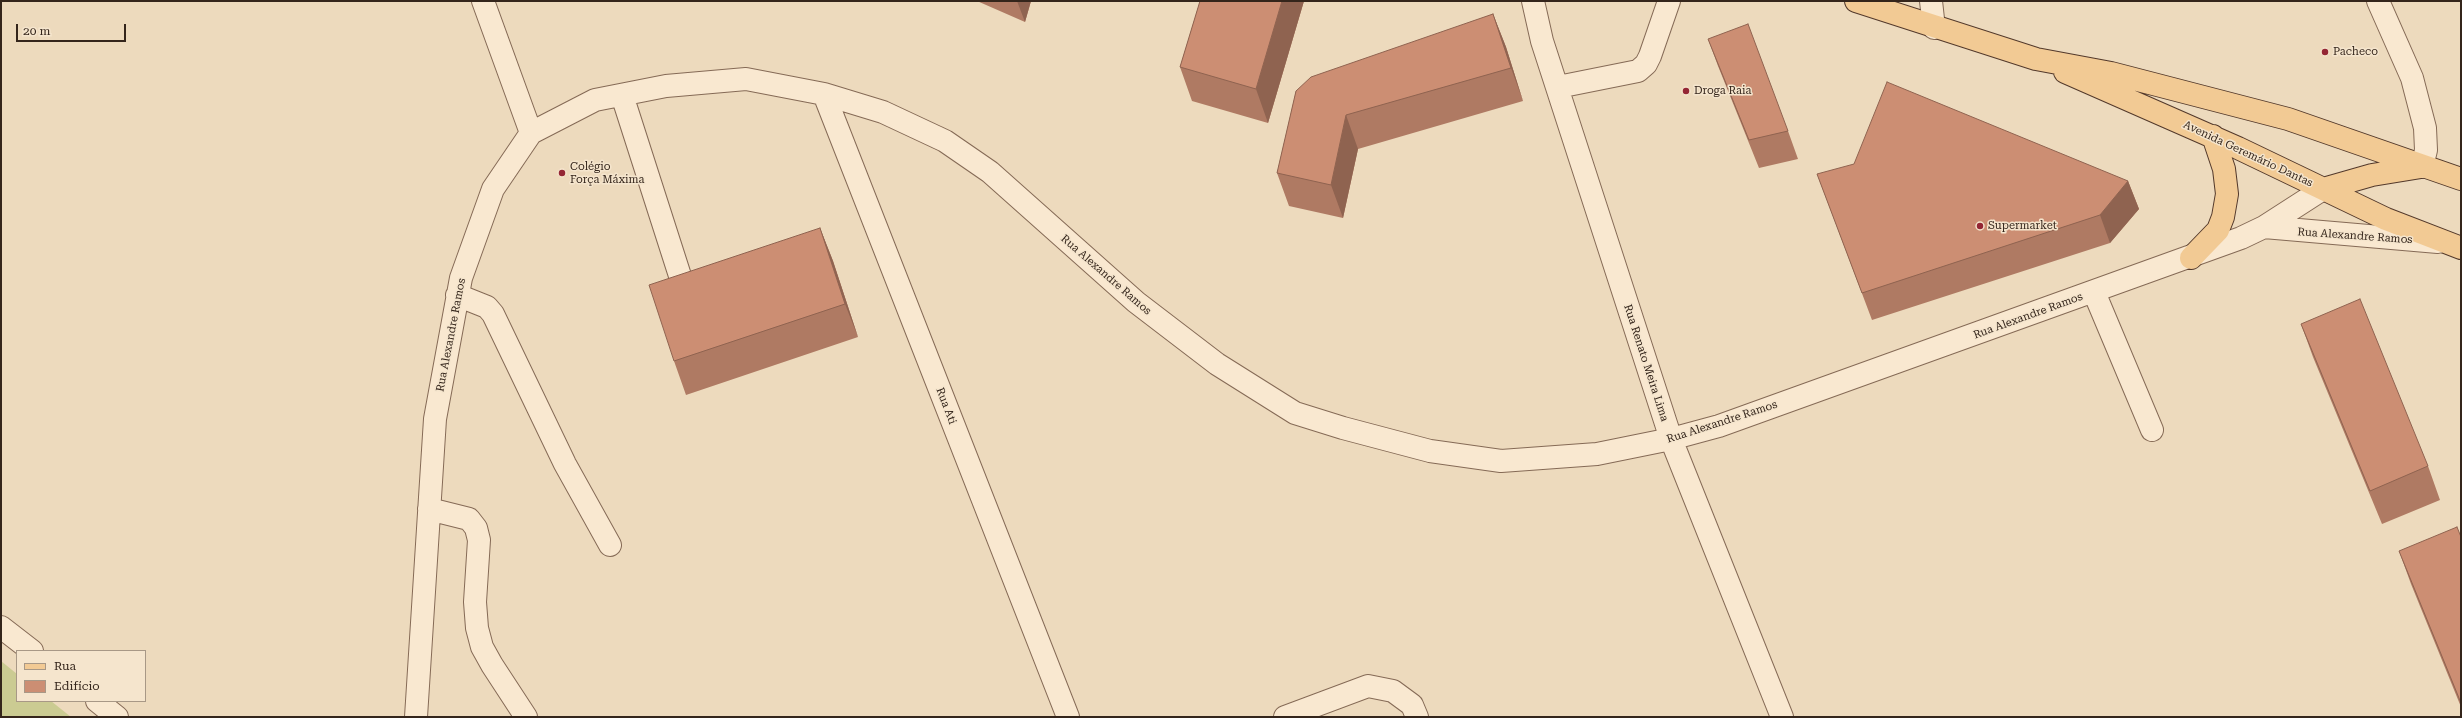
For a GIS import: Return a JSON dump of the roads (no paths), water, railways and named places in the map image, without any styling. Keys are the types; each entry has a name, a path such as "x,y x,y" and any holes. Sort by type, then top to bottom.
{"main road":[{"name":"Avenida Geremário Dantas","path":"1856,1 1934,28 2036,59 2111,73 2288,120 2422,167 2461,179"},
{"name":"Avenida Geremário Dantas","path":"2036,59 2128,102 2213,136 2386,219 2453,245"},
{"path":"2191,258 2218,230 2223,217 2227,194 2225,176 2213,136"},
{"path":"2323,189 2366,177 2422,167"}],"street":[{"path":"483,1 531,133"},
{"name":"Rua Renato Meira Lima","path":"1533,1 1542,40 1671,439 1782,717"},
{"path":"1558,87 1638,71 1646,64 1650,56 1669,1"},
{"path":"1931,1 1934,28"},
{"path":"2378,1 2412,78 2425,128 2426,150 2422,167"},
{"name":"Rua Alexandre Ramos","path":"416,717 435,419 461,278 494,189 531,133 595,100 666,86 746,79 824,94 883,112 945,142 990,172 1136,302 1217,364 1295,413 1343,428 1430,451 1501,461 1597,454 1671,439 1719,426 2191,258 2264,227 2323,189"},
{"name":"Rua Ati","path":"824,94 1068,717"},
{"path":"622,95 681,279 685,285 692,285 722,275"},
{"name":"Rua Alexandre Ramos","path":"2264,227 2453,245"},
{"path":"2094,292 2152,430"},
{"path":"457,295 487,307 493,314 565,464 610,545"},
{"path":"429,509 469,519 476,528 479,540 475,602 477,628 482,647 526,717"},
{"path":"1,627 31,650"},
{"path":"1285,717 1368,686 1393,691 1412,705 1417,717"},
{"path":"98,702 117,717"}],"place":[{"name":"Pacheco","path":"2325,52"},
{"name":"Droga Raia","path":"1686,91"},
{"name":"Colégio Força Máxima","path":"562,173"},
{"name":"Supermarket","path":"1980,226"}]}
